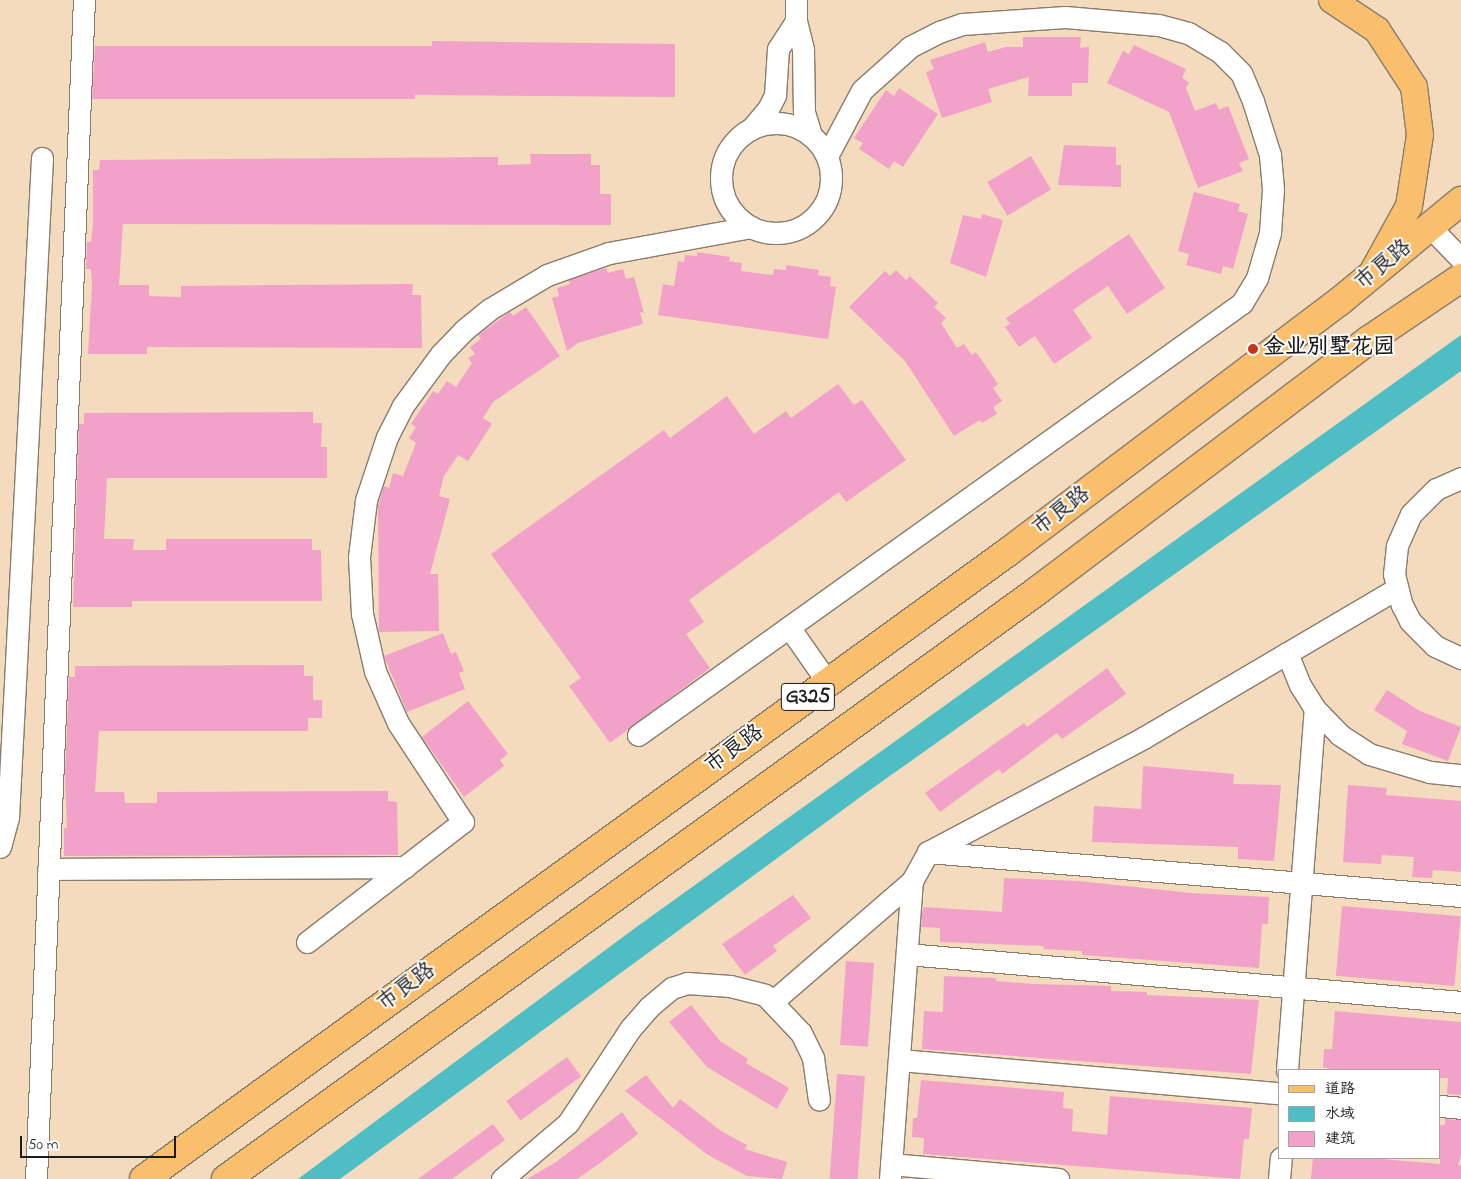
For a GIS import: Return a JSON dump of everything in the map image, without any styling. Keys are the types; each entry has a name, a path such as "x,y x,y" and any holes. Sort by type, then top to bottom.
{"highway":[{"name":"市良路","path":"144,1179 1008,552 1367,280 1461,201"},
{"name":"G325","path":"226,1179 1037,591 1369,340 1461,278"}],"main road":[{"path":"1332,0 1377,30 1414,87 1420,135 1409,206 1367,280"}],"lane":[{"path":"36,1179 84,0"},
{"path":"751,227 730,209 721,182 726,155 732,144 752,128 768,109 774,95 778,48 796,10"},
{"path":"307,942 463,822 398,723 375,670 362,614 359,557 366,500 387,437 402,407 441,354 464,330 490,309 547,275 609,252 751,227 779,233 793,230 817,215 825,203 832,180 827,156 811,135 804,112 803,50 796,10"},
{"path":"638,735 1242,303 1257,278 1270,233 1273,189 1270,154 1259,117 1241,73 1220,52 1188,33 1158,25 1065,17 962,24 939,32 910,47 862,90 827,156"},
{"path":"752,128 771,123 790,124 811,135"},
{"path":"0,846 8,818 42,158"},
{"path":"1431,228 1461,258"},
{"path":"1461,478 1436,490 1411,514 1396,546 1396,588 1402,605 1422,634 1435,646 1461,658"},
{"path":"772,1002 912,881 928,852 1143,738 1396,588"},
{"path":"789,627 828,683"},
{"path":"1287,653 1300,685 1315,709 1340,734 1369,754 1430,772 1461,775"},
{"path":"1287,1069 1315,709"},
{"path":"928,852 1461,896"},
{"path":"48,869 405,866"},
{"path":"912,881 890,1172 1058,1179"},
{"path":"907,954 1461,1002"},
{"path":"502,1179 530,1158 568,1123 630,1028 672,988 687,983 730,986 765,995 802,1032 813,1058 819,1100"},
{"path":"899,1060 1278,1093"},
{"path":"1441,1106 1461,1108"},
{"path":"1279,1179 1281,1159"}],"water":[{"path":"1461,335 1461,371 863,795 340,1179 298,1179 635,928"}],"building":[{"path":"1023,37 1081,37 1080,48 1089,47 1088,83 1072,83 1072,96 1028,96 1029,77 988,89 992,102 942,118 926,72 934,69 930,60 985,42 988,52 1006,47 1023,47"},
{"path":"432,41 675,44 675,97 415,95 415,99 92,99 95,46 432,46"},
{"path":"1134,45 1186,69 1182,78 1189,82 1186,88 1195,111 1216,103 1219,110 1228,106 1249,159 1239,163 1243,171 1198,188 1169,112 1107,83 1123,51 1129,54"},
{"path":"899,88 938,114 903,167 894,161 889,169 859,149 863,143 854,138 886,90 894,96"},
{"path":"1064,145 1116,147 1116,165 1121,165 1121,187 1058,185"},
{"path":"530,154 591,154 591,165 600,165 600,194 611,194 611,225 123,224 119,285 149,285 149,296 181,297 181,286 413,284 412,295 421,295 422,348 147,347 147,354 88,354 92,286 91,269 86,269 87,242 91,242 93,225 93,170 99,170 100,160 498,157 498,165 531,164"},
{"path":"1031,156 1051,189 1007,216 987,182"},
{"path":"1194,192 1240,204 1238,211 1248,214 1233,269 1223,266 1221,274 1186,265 1189,254 1178,251"},
{"path":"982,214 1003,220 986,277 950,263 963,215 981,219"},
{"path":"1129,234 1165,288 1127,314 1108,286 1073,310 1092,338 1054,364 1035,336 1019,347 1005,327 1010,324 1006,318"},
{"path":"697,252 730,257 729,261 742,263 741,271 773,275 774,269 786,270 786,265 819,270 818,275 831,277 830,286 836,287 828,339 658,315 663,284 674,286 678,261 684,262 685,255 697,256"},
{"path":"606,268 608,273 623,269 626,279 634,277 644,313 640,312 643,324 578,343 567,351 552,298 559,296 557,288 570,284 569,280"},
{"path":"896,270 906,280 910,276 938,303 934,307 946,318 941,323 957,348 964,344 972,355 976,352 998,384 993,388 1002,401 993,407 997,414 982,423 980,420 954,436 905,361 849,307 885,271 890,276"},
{"path":"526,307 560,356 493,402 483,418 492,424 468,461 458,455 444,476 439,496 450,499 430,574 438,574 439,631 379,632 378,506 384,486 389,488 393,473 403,476 416,443 409,438 416,427 411,424 433,391 438,394 447,381 456,387 472,363 468,358 475,354 470,347 481,339 478,335 510,312 513,316"},
{"path":"838,384 854,405 862,400 906,460 846,502 839,492 689,600 704,622 686,634 710,668 610,743 569,686 581,678 491,554 664,430 670,438 727,396 754,434 786,411 791,418"},
{"path":"313,412 313,423 322,423 321,447 327,447 327,478 107,478 104,539 134,539 133,550 166,550 166,539 312,539 312,550 321,550 322,601 132,601 132,607 73,607 79,424 84,424 84,413"},
{"path":"443,633 451,654 456,652 464,671 459,673 465,689 407,712 384,656"},
{"path":"304,665 304,676 313,676 313,700 322,700 322,718 308,718 308,731 99,731 95,792 124,792 125,803 157,803 157,792 388,791 388,801 397,802 398,855 64,856 64,828 67,828 65,776 69,677 75,677 75,666"},
{"path":"1107,668 1126,694 1062,739 1057,733 1002,774 999,769 940,812 925,793 1024,723 1027,727"},
{"path":"1387,690 1420,711 1461,727 1448,761 1402,744 1407,731 1374,710"},
{"path":"468,701 508,754 500,760 504,766 464,797 422,737"},
{"path":"1143,766 1234,774 1233,784 1281,785 1274,861 1238,859 1238,847 1092,842 1094,806 1141,809"},
{"path":"1348,785 1387,788 1386,795 1461,801 1461,872 1433,870 1432,878 1412,877 1414,857 1382,855 1381,864 1343,862"},
{"path":"1004,878 1079,881 1191,893 1269,897 1268,924 1262,924 1259,968 1082,955 1082,951 1043,949 1044,946 940,942 940,928 921,927 923,907 1002,912"},
{"path":"793,895 811,918 773,946 777,951 745,975 722,944"},
{"path":"1342,906 1461,916 1454,986 1336,976"},
{"path":"846,961 874,963 868,1047 840,1045"},
{"path":"944,976 996,978 996,981 1034,984 1111,986 1111,991 1147,992 1147,995 1259,1000 1251,1074 922,1049 924,1011 943,1012"},
{"path":"691,1005 720,1041 748,1059 746,1063 789,1088 777,1109 707,1067 669,1022"},
{"path":"1335,1011 1461,1022 1461,1095 1447,1094 1448,1078 1441,1078 1441,1069 1330,1069 1323,1067 1324,1049 1332,1049"},
{"path":"567,1057 581,1076 520,1121 506,1101"},
{"path":"837,1074 865,1076 858,1179 830,1179"},
{"path":"646,1075 673,1108 680,1099 721,1131 747,1145 745,1149 787,1162 782,1179 747,1176 708,1155 625,1091"},
{"path":"921,1080 1064,1092 1063,1108 1073,1109 1072,1131 1107,1135 1110,1096 1252,1108 1249,1139 1244,1139 1240,1179 923,1154 924,1138 912,1137 913,1118 917,1118"},
{"path":"622,1112 638,1134 600,1163 577,1179 527,1179 556,1162"},
{"path":"1445,1119 1461,1120 1461,1155 1458,1165 1461,1165 1461,1179 1311,1179 1313,1159 1382,1159 1440,1164 1441,1125 1445,1125"},
{"path":"493,1124 505,1140 452,1179 418,1179"}],"place":[{"name":"金业别墅花园","path":"1253,349"}]}
